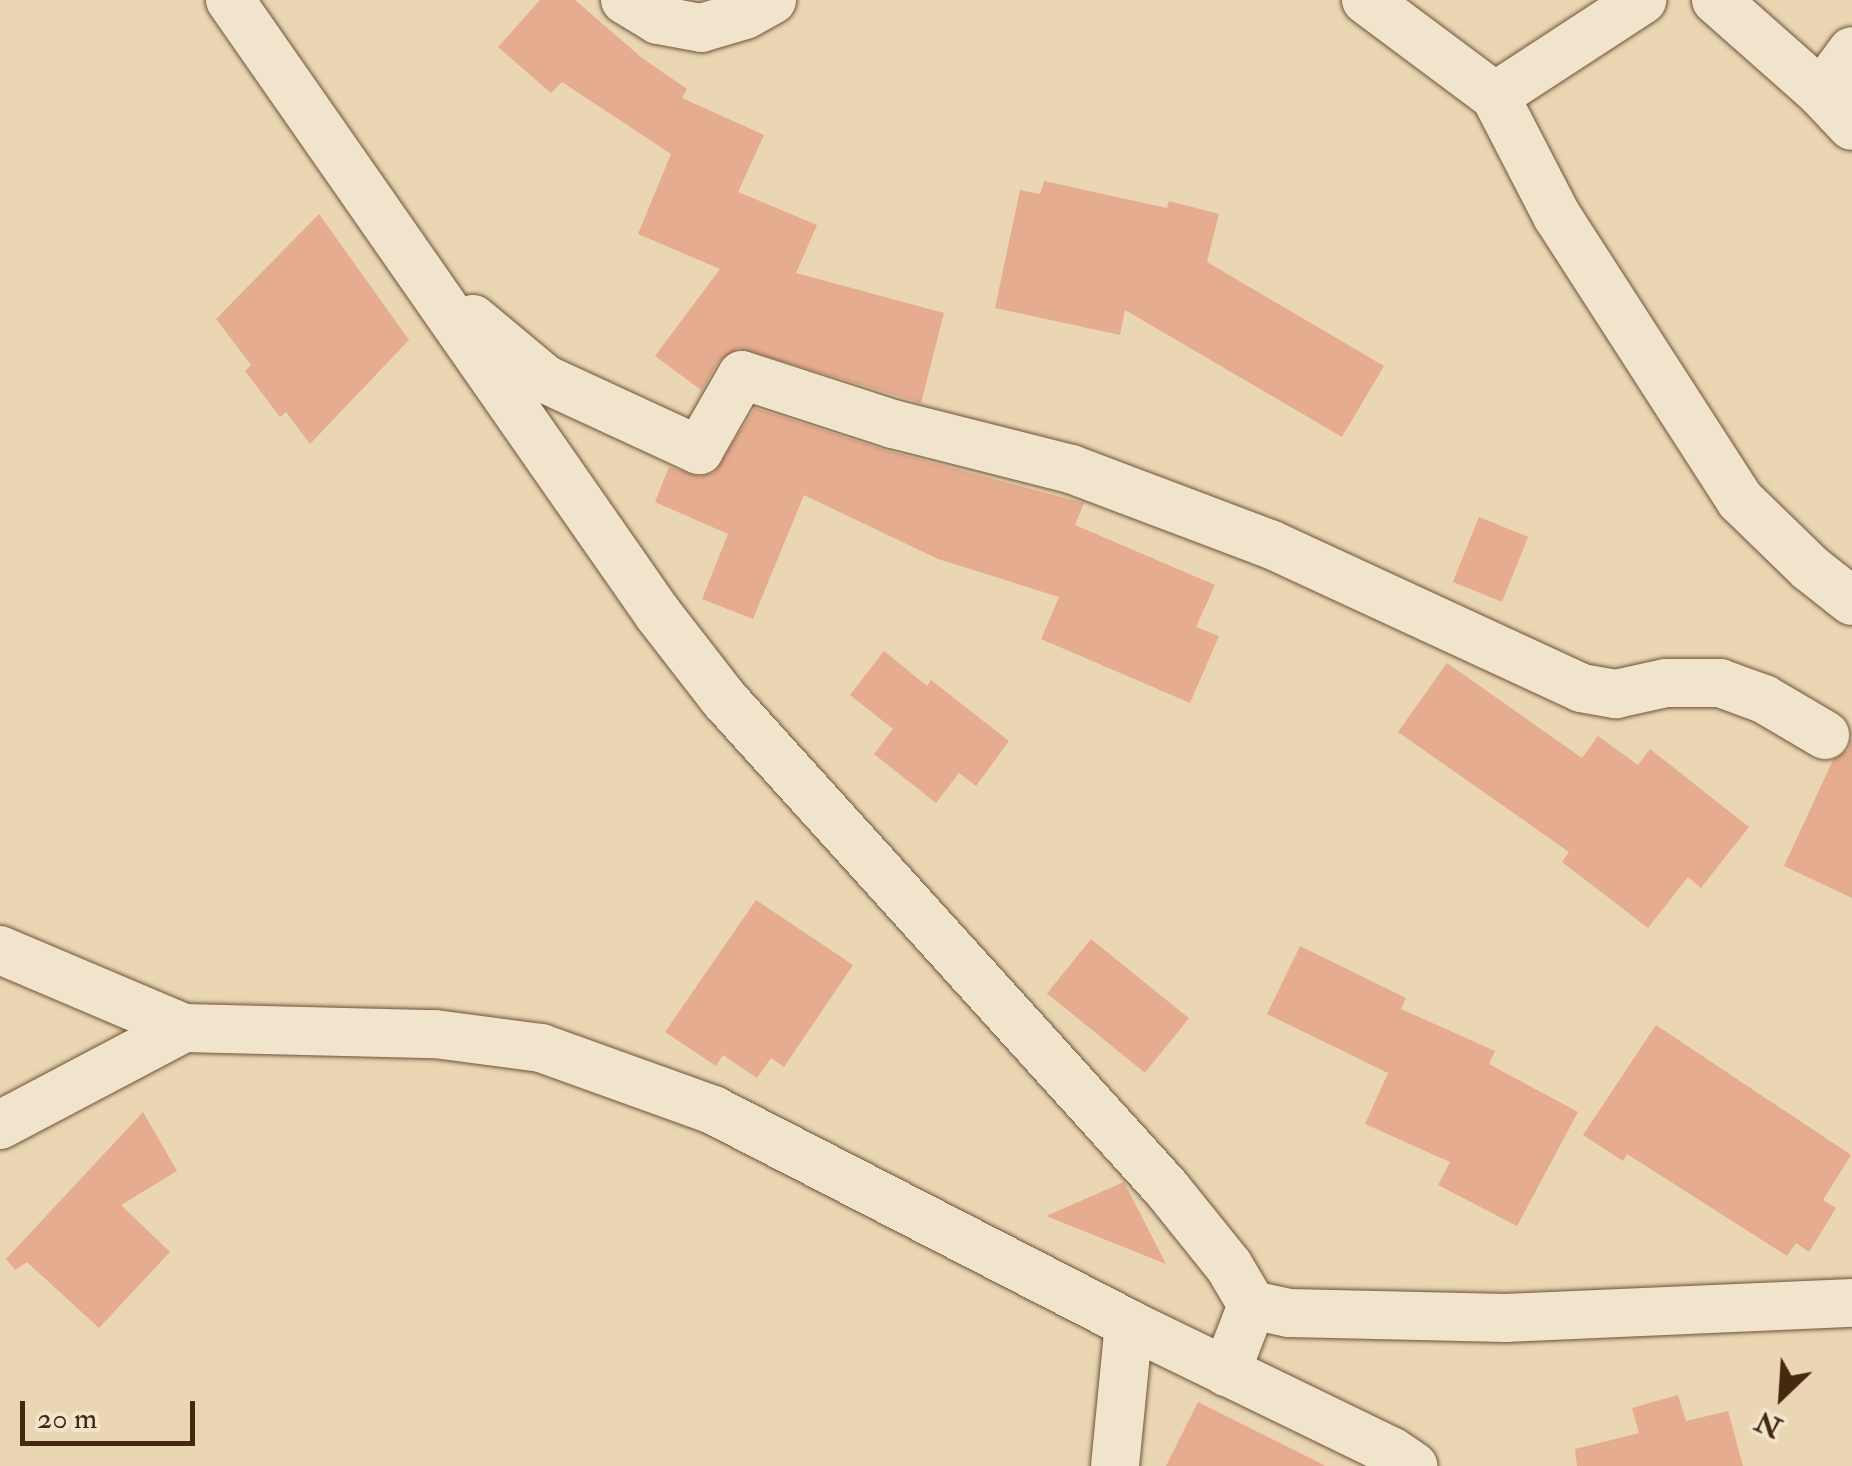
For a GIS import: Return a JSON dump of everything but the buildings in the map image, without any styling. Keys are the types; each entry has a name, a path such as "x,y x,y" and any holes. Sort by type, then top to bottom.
{"street":[{"path":"230,0 658,614 724,699 1166,1188 1229,1266 1252,1306 1289,1313 1506,1318 1852,1303"},
{"path":"626,0 658,20 701,28 746,14 772,0"},
{"path":"1366,0 1495,96 1557,216 1740,500 1852,601"},
{"path":"1495,96 1642,0"},
{"path":"1716,0 1837,110 1852,51"},
{"path":"425,279 545,379 698,450 742,375 893,424 1072,469 1270,544 1582,688 1616,694 1666,683 1720,683 1764,698 1825,735"},
{"path":"0,950 184,1028 436,1034 540,1048 713,1110 1128,1324 1391,1451 1412,1466"},
{"path":"0,1125 184,1028"},
{"path":"1226,1372 1252,1306"},
{"path":"1115,1466 1128,1324"}]}
